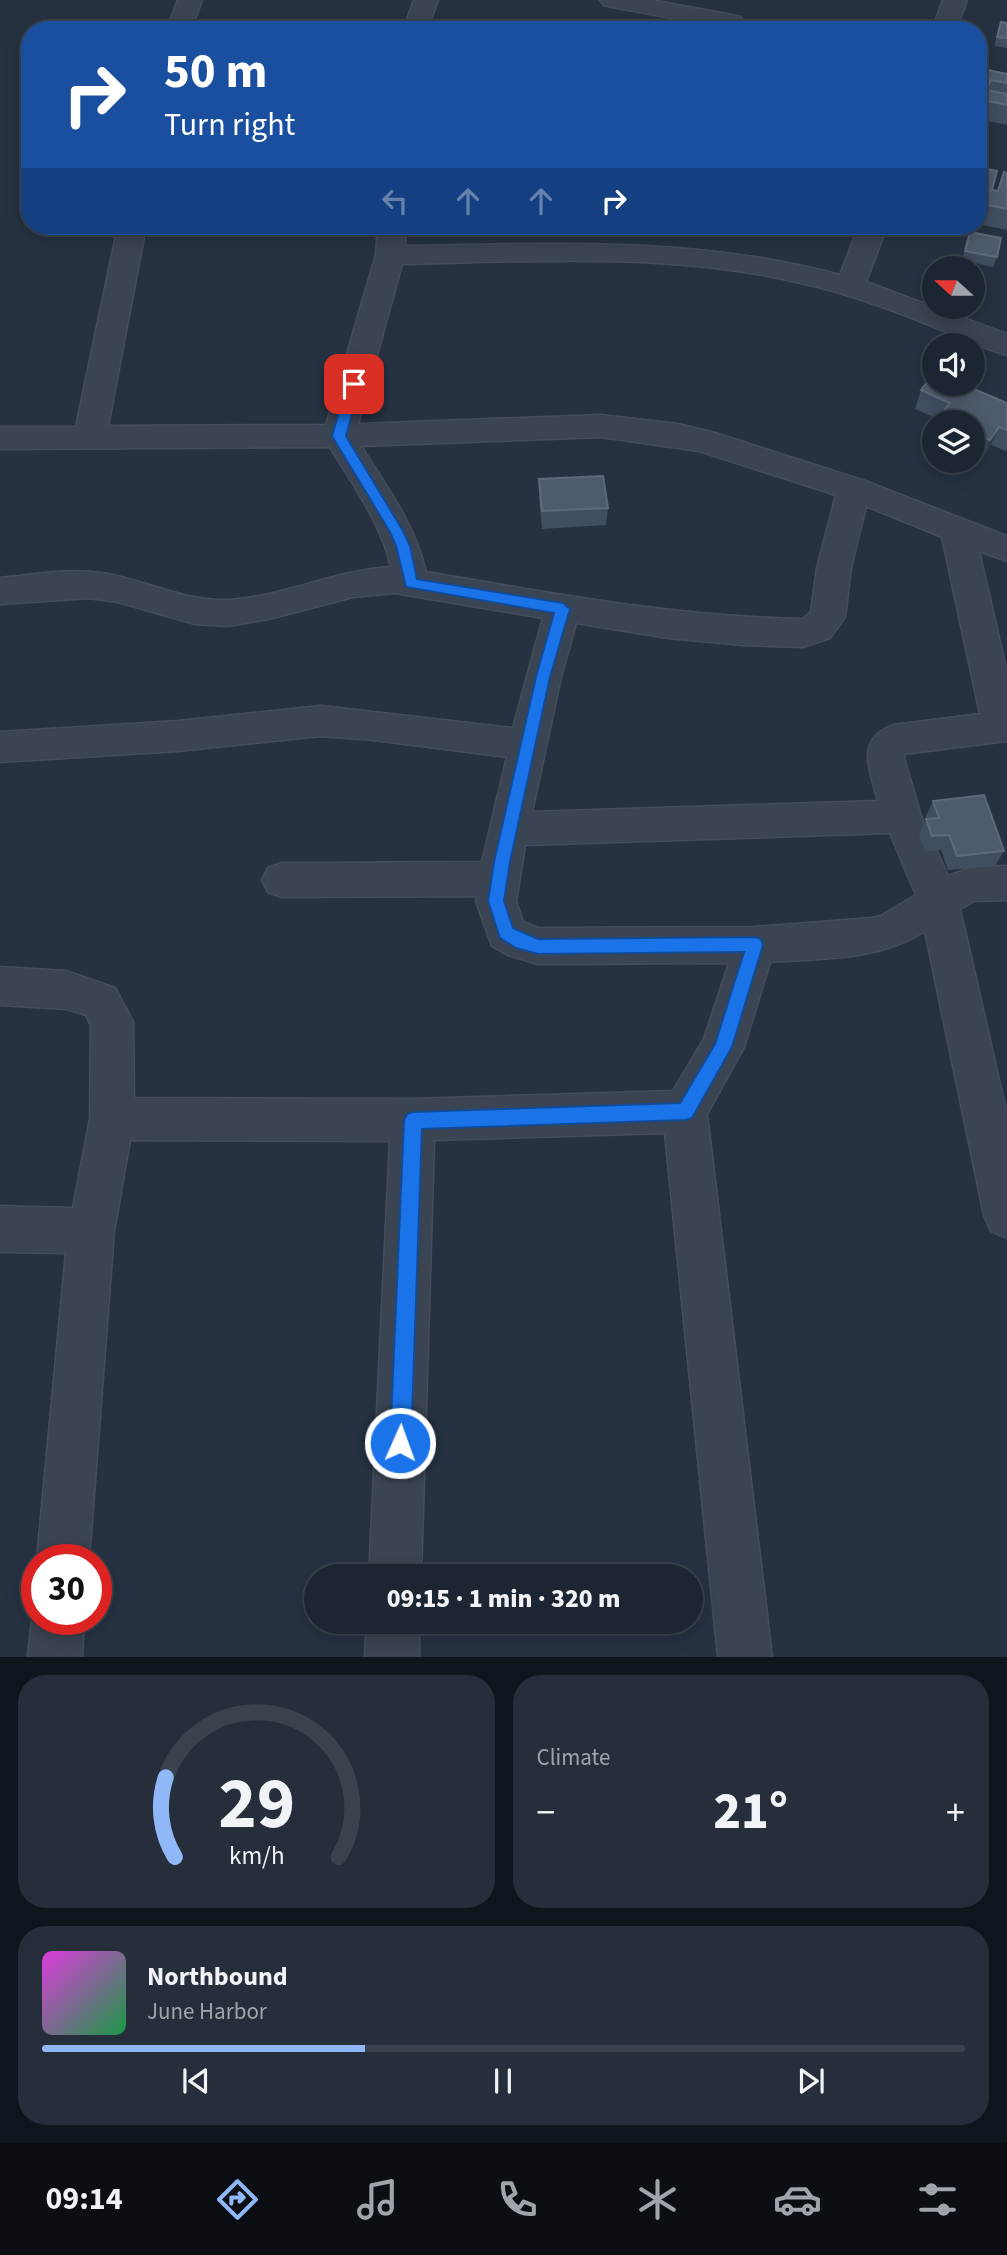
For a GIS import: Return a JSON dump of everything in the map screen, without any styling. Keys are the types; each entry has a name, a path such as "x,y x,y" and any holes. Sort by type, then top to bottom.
{"street":[{"path":"182,21 190,0"},
{"path":"418,21 426,0"},
{"path":"612,0 735,17"},
{"path":"947,21 955,0"},
{"path":"90,436 130,235"},
{"path":"628,253 636,235"},
{"path":"851,285 870,235"},
{"path":"411,583 399,536 339,436 391,240 734,261 851,285 911,304 1007,345"},
{"path":"0,438 339,436 601,426 631,428 692,438 854,489 1007,549"},
{"path":"0,591 65,585 102,586 193,611 225,613 271,607 369,579 411,583 668,625 743,632 803,633 818,628 828,617 834,568 854,489"},
{"path":"957,530 1004,726 894,740 887,748 885,758 902,816 939,902 1007,1214"},
{"path":"563,609 527,745 499,879 496,901 506,933 522,942 538,946 755,945 872,936 890,932 973,884 1007,883"},
{"path":"0,747 178,736 321,721 527,745"},
{"path":"509,829 902,816"},
{"path":"282,880 499,879"},
{"path":"745,1657 685,1111 723,1047 755,945"},
{"path":"0,986 66,990 100,1002 112,1022 112,1119 91,1231 64,1544"},
{"path":"112,1119 413,1120 685,1111"},
{"path":"396,1564 413,1120"},
{"path":"0,1228 91,1231"},
{"path":"392,1657 393,1634"},
{"path":"55,1657 57,1635"}],"building":[{"path":"1001,22 1007,23 1007,38 997,37"},
{"path":"987,70 1007,74 1007,83 991,80 987,88"},
{"path":"987,90 1007,94 1007,105 987,101"},
{"path":"987,169 997,171 992,190 998,191 1004,172 1007,173 1007,209 987,205"},
{"path":"969,235 1001,238 997,257 965,251"},
{"path":"985,394 1007,403 1007,430 999,427 990,440 985,438 985,410 944,410 950,403 934,396 985,396"},
{"path":"603,476 608,508 542,511 539,479"},
{"path":"984,795 1004,851 957,856 949,835 932,836 926,819 939,818 933,801"}],"route":[{"path":"354,384 339,436 396,531 403,546 411,583 563,609 543,677 502,862 496,901 506,933 522,942 538,946 755,945 723,1047 685,1111 413,1120 400,1443"}]}
